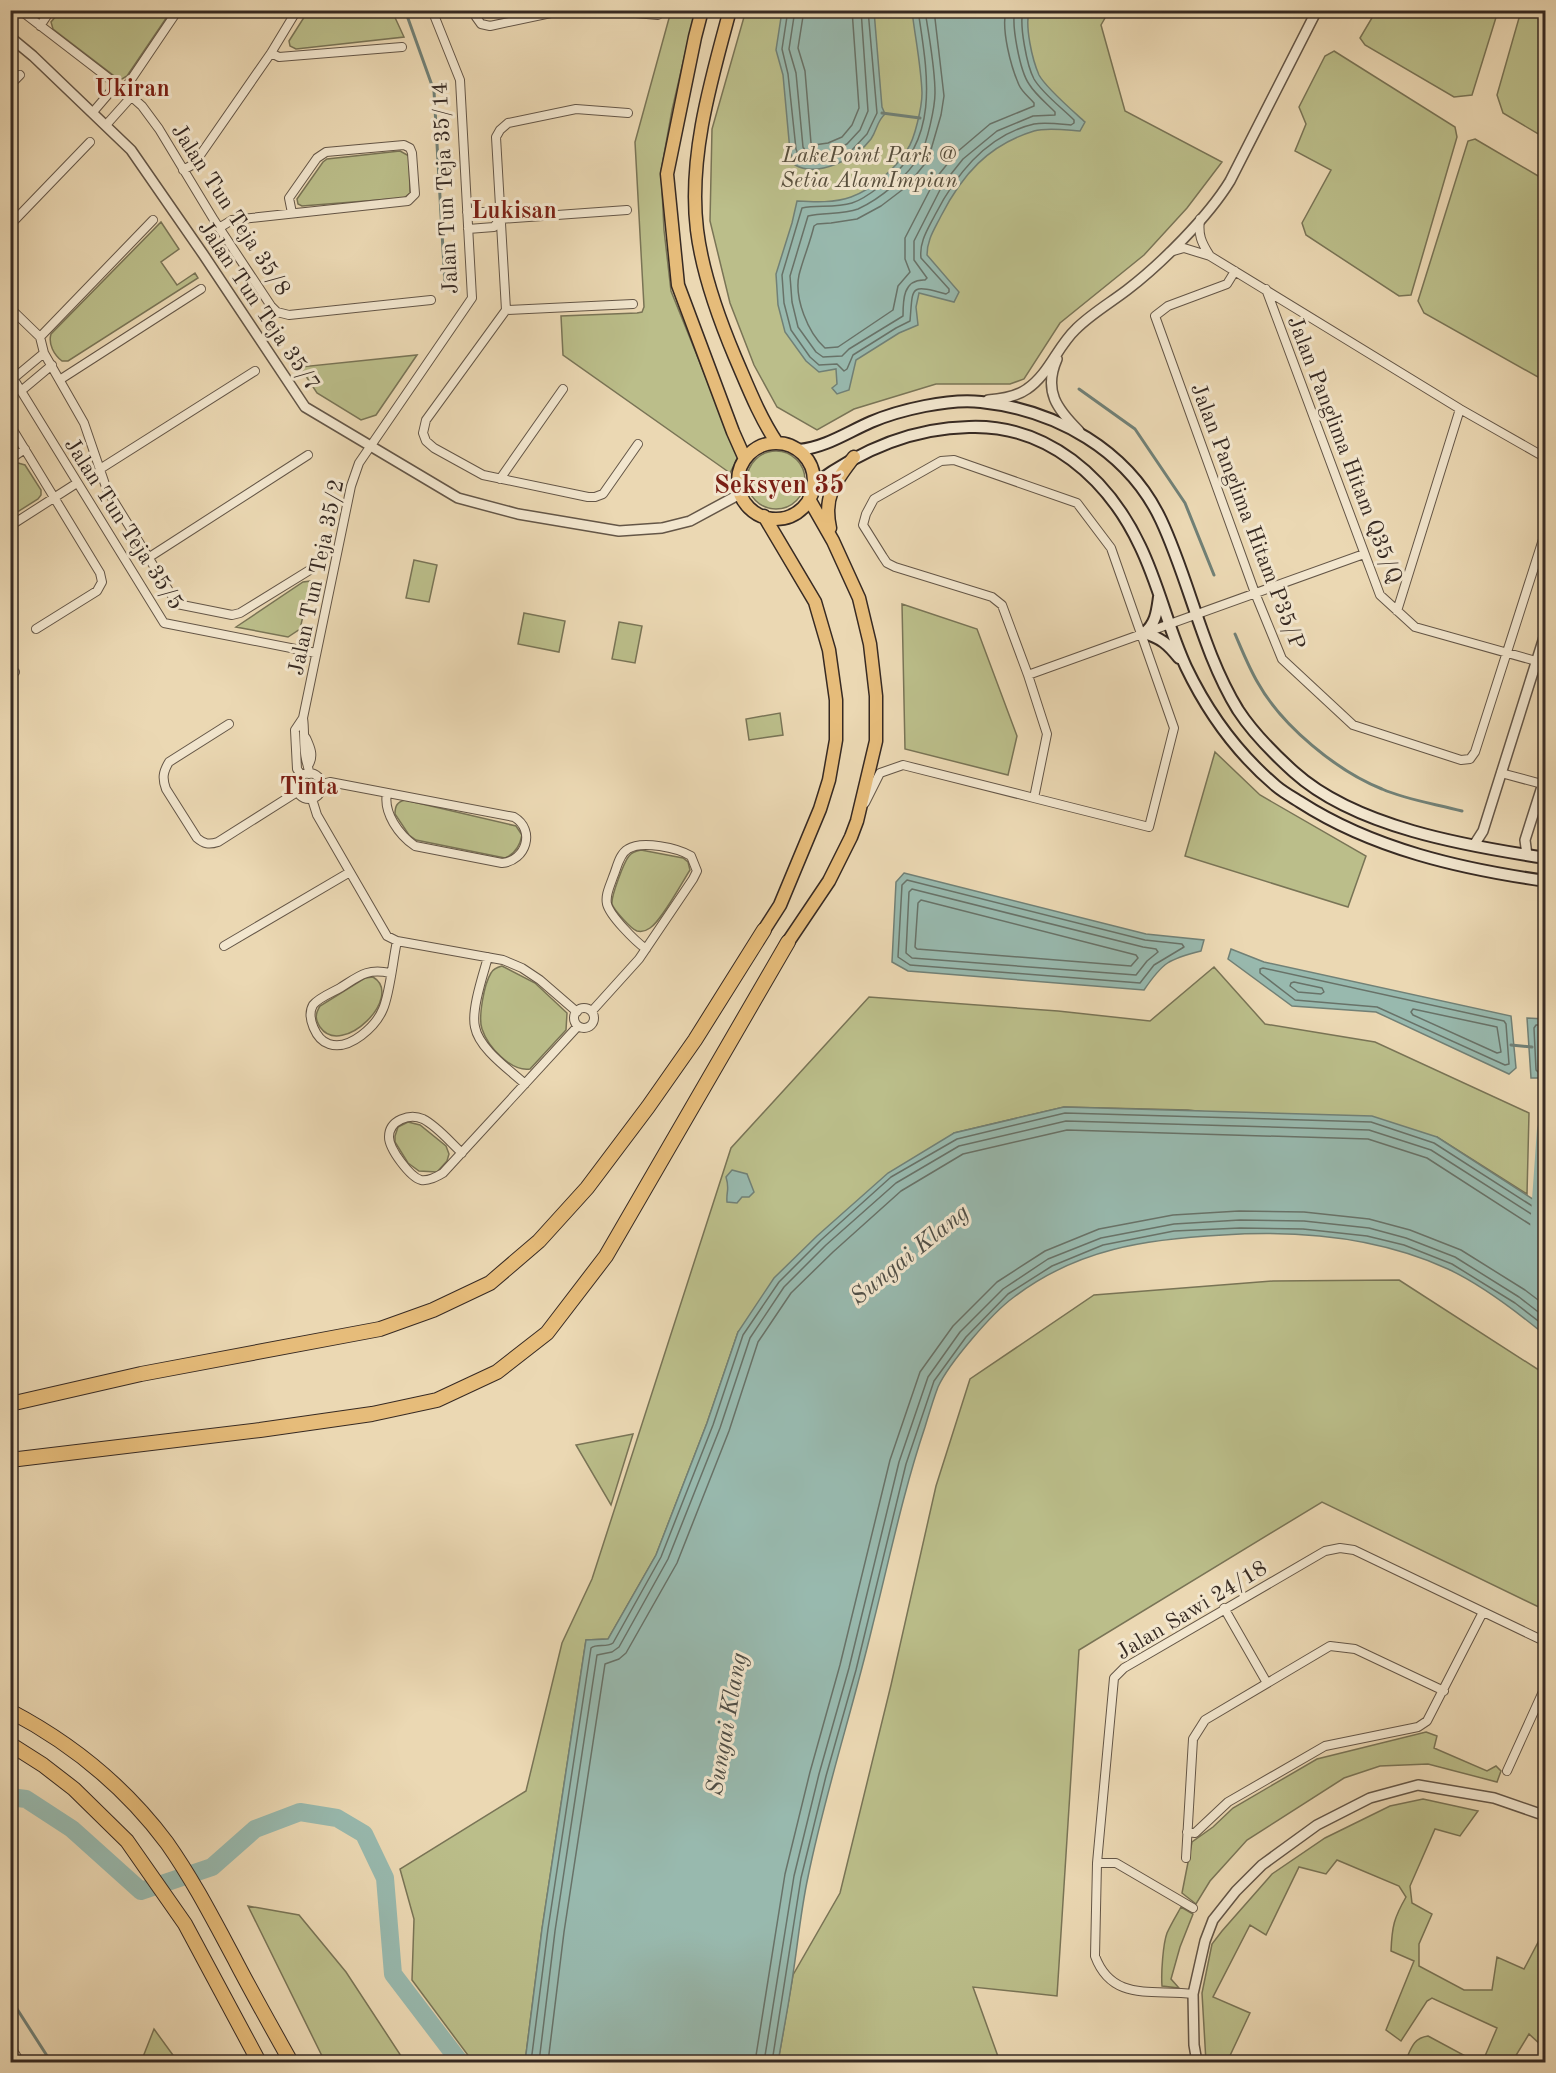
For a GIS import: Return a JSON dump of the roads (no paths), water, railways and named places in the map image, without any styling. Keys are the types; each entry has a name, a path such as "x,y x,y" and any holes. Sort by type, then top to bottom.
{"highway":[{"path":"10,1404 141,1374 380,1329 433,1310 490,1284 539,1241 587,1188 695,1040 764,930"},
{"path":"10,1460 372,1414 437,1400 497,1372 547,1333 606,1256 788,942"},
{"path":"10,1711 72,1748 144,1816 166,1843 209,1910 291,2062"},
{"path":"10,1744 43,1765 74,1789 127,1841 185,1924 259,2062"}],"main road":[{"path":"702,10 667,174 678,285 745,459"},
{"path":"730,10 703,114 696,186 697,231 707,273 727,336 762,421 777,443"},
{"path":"799,450 816,448 872,422 896,414 948,402 979,401 1018,408 1053,420 1084,435 1129,471 1149,500 1172,548 1206,644 1239,711 1264,743 1296,774 1327,796 1397,826 1474,845 1545,858"},
{"path":"813,485 854,457 902,437 948,427 985,426 1021,432 1044,442 1078,464 1108,494 1124,516 1141,546 1185,665 1217,723 1243,754 1276,787 1347,829 1412,852 1497,874 1545,881"},
{"path":"777,443 799,450 812,469 813,485 808,500 799,511 777,519 750,509 740,494 738,476 745,459 754,450 765,445 777,443"},
{"path":"833,541 827,515 828,498 838,478 854,457"},
{"path":"788,942 829,881 857,821 876,741 876,696 870,644 859,598 833,541 808,500"},
{"path":"764,516 815,602 830,650 836,700 836,740 829,780 820,809 780,905 764,930"},
{"path":"1142,634 1154,623 1159,593"},
{"path":"1142,634 1167,642 1185,665"}],"street":[{"name":"Jalan Tun Teja 35/8","path":"20,10 132,96 151,118 219,228 277,312 289,315 431,300"},
{"path":"40,26 48,14 54,10"},
{"path":"93,112 120,87 178,10"},
{"path":"183,170 194,164 272,53 297,10"},
{"name":"Jalan Tun Teja 35/14","path":"370,446 472,298 460,80 432,10"},
{"path":"475,10 476,17 481,24 490,26 565,10"},
{"path":"602,10 658,15"},
{"path":"979,401 1012,397 1037,382 1075,329 1129,289 1169,252 1218,201 1317,10"},
{"name":"Jalan Tun Teja 35/7","path":"10,37 93,112 131,150 304,407 458,498 518,514 619,531 662,528 690,521 740,494"},
{"path":"272,53 279,57 402,47"},
{"path":"10,85 20,75"},
{"path":"106,125 132,96"},
{"path":"628,113 576,109 507,123 500,129 496,137 506,310 426,420 423,433 426,441 483,476 595,497 603,494 609,487 638,444"},
{"path":"10,225 90,142"},
{"path":"219,228 232,220 408,201 415,194 410,148 404,145 326,152 317,158 289,198 292,213"},
{"path":"467,212 493,212 500,219 627,210"},
{"path":"468,229 494,227 500,219"},
{"path":"1200,219 1198,234 1210,256"},
{"path":"39,337 153,220"},
{"path":"1169,252 1184,248 1210,256 1460,409 1545,458"},
{"name":"Jalan Panglima Hitam P35/P","path":"1235,271 1227,284 1168,306 1155,316 1255,593 1282,659 1353,725 1461,760 1470,759 1475,752 1507,653"},
{"path":"61,379 201,289"},
{"name":"Jalan Panglima Hitam Q35/Q","path":"1266,289 1380,595 1415,627 1536,661"},
{"path":"506,310 633,304"},
{"path":"10,308 39,337 44,353 61,379 84,423 106,490 177,604 232,615 240,613 313,568"},
{"path":"1064,343 1054,365 1051,380 1052,394 1061,413 1084,435"},
{"path":"12,376 44,353"},
{"path":"21,391 52,365"},
{"path":"100,469 255,371"},
{"name":"Jalan Tun Teja 35/5","path":"12,376 164,623 316,653"},
{"path":"500,479 563,389"},
{"path":"1397,611 1460,409"},
{"path":"10,425 100,573 102,582 97,591 36,629"},
{"name":"Jalan Tun Teja 35/2","path":"303,718 295,730 297,769 305,775 309,764 306,760 303,718 351,486 358,463 370,446"},
{"path":"10,459 25,449"},
{"path":"148,558 308,455"},
{"path":"857,821 880,773 903,765 1149,827 1174,728 1111,548 1077,503 954,460 941,461 874,499 863,525 887,563 995,598 1002,605 1047,734 1034,798"},
{"path":"10,526 77,483"},
{"path":"1507,653 1545,530"},
{"path":"1028,675 1364,554"},
{"path":"1474,845 1483,831 1545,631"},
{"path":"229,724 169,762 164,770 163,780 166,789 197,838 211,845 218,842 297,792"},
{"path":"1501,773 1542,784"},
{"path":"1527,855 1525,840 1545,774"},
{"path":"305,775 318,777 322,784 319,794 312,799 302,797 297,792 297,784 305,775"},
{"path":"322,784 330,782 514,817 522,822 526,830 527,838 523,850 518,857 502,863 415,846 406,840 397,829 388,810 387,793"},
{"path":"312,799 317,815 387,936 396,941 503,960 522,968 577,1012"},
{"path":"592,1011 639,959 646,949 697,871 691,856 659,846 637,846 628,849 621,857 606,897 607,907 613,915 646,949"},
{"path":"224,946 350,872"},
{"path":"390,973 365,972 314,1004 310,1015 318,1036 329,1044 343,1044 353,1041 376,1021 384,1008 396,941"},
{"path":"489,957 479,989 475,1027 492,1054 525,1084"},
{"path":"585,1008 592,1011 594,1019 591,1026 583,1028 578,1026 574,1018 577,1012 585,1008"},
{"path":"462,1153 424,1120 412,1116 399,1119 391,1128 389,1136 391,1145 411,1175 422,1180 432,1179 443,1173 462,1153 578,1026"},
{"name":"Jalan Sawi 24/18","path":"1193,1994 1126,1989 1111,1982 1100,1970 1095,1956 1097,1863 1114,1678 1124,1668 1224,1608 1325,1551 1340,1548 1354,1550 1545,1641"},
{"path":"1224,1608 1267,1683"},
{"path":"1187,1832 1195,1833 1228,1802 1325,1746 1418,1727 1427,1721 1483,1612"},
{"path":"1186,1858 1193,1739 1205,1720 1330,1646 1355,1649 1444,1691"},
{"path":"1507,1771 1545,1685"},
{"path":"1197,2062 1194,2045 1193,1994 1204,1941 1213,1920 1236,1891 1262,1865 1317,1826 1370,1798 1418,1785 1494,1798 1545,1816"},
{"path":"1097,1863 1116,1863 1192,1908"},
{"path":"10,2046 20,2062"}],"water":[{"path":"782,11 874,11 882,107 885,114 865,146 836,164 815,169 804,168 795,165 790,151 783,75 776,50"},
{"path":"912,11 1029,11 1030,43 1039,75 1053,93 1085,122 1080,131 1045,129 1018,137 1003,144 978,163 949,201 931,235 927,250 927,255 959,292 954,302 919,293 916,307 918,325 899,333 856,360 849,390 837,394 832,388 837,384 836,369 819,372 806,361 785,332 778,305 776,274 797,201 831,201 845,199 859,193 875,184 890,171 910,145 918,122 922,93"},
{"path":"904,873 1146,934 1204,940 1201,951 1174,959 1162,967 1144,990 908,971 892,962 896,882"},
{"path":"1231,949 1264,962 1511,1016 1516,1068 1509,1074 1376,1012 1292,1006 1228,959"},
{"path":"1527,1018 1545,1019 1545,1078 1531,1078"},
{"name":"Sungai Klang","path":"1064,1107 1372,1116 1437,1137 1545,1207 1545,1335 1498,1299 1448,1269 1394,1249 1309,1235 1223,1235 1140,1244 1088,1257 1062,1268 1014,1297 994,1314 951,1365 936,1392 917,1452 815,1846 803,1901 778,2062 525,2062 542,1929 586,1640 608,1639 656,1555 707,1423 738,1332 774,1278 888,1173 954,1133"},
{"path":"732,1170 747,1174 754,1192 749,1197 742,1197 737,1203 727,1202 726,1177"}],"waterway":[{"path":"405,10 434,91 445,285 451,290"},
{"path":"882,113 920,118"},
{"path":"1079,389 1135,429 1185,503 1214,575"},
{"path":"1235,634 1268,699 1296,731 1329,759 1365,781 1392,793 1462,811"},
{"path":"1511,1045 1532,1047"},
{"path":"1539,1229 1546,1129"},
{"path":"10,1797 26,1799 72,1829 141,1891 212,1867 255,1829 300,1812 337,1818 364,1834 385,1878 393,1974 460,2062"},
{"path":"10,1998 51,2062"}],"district":[{"name":"Ukiran","path":"132,88"},
{"name":"Lukisan","path":"514,210"},
{"name":"Seksyen 35","path":"779,484"},
{"name":"Tinta","path":"309,786"}],"park label":[{"name":"LakePoint Park @ Setia AlamImpian","path":"869,166"}]}
